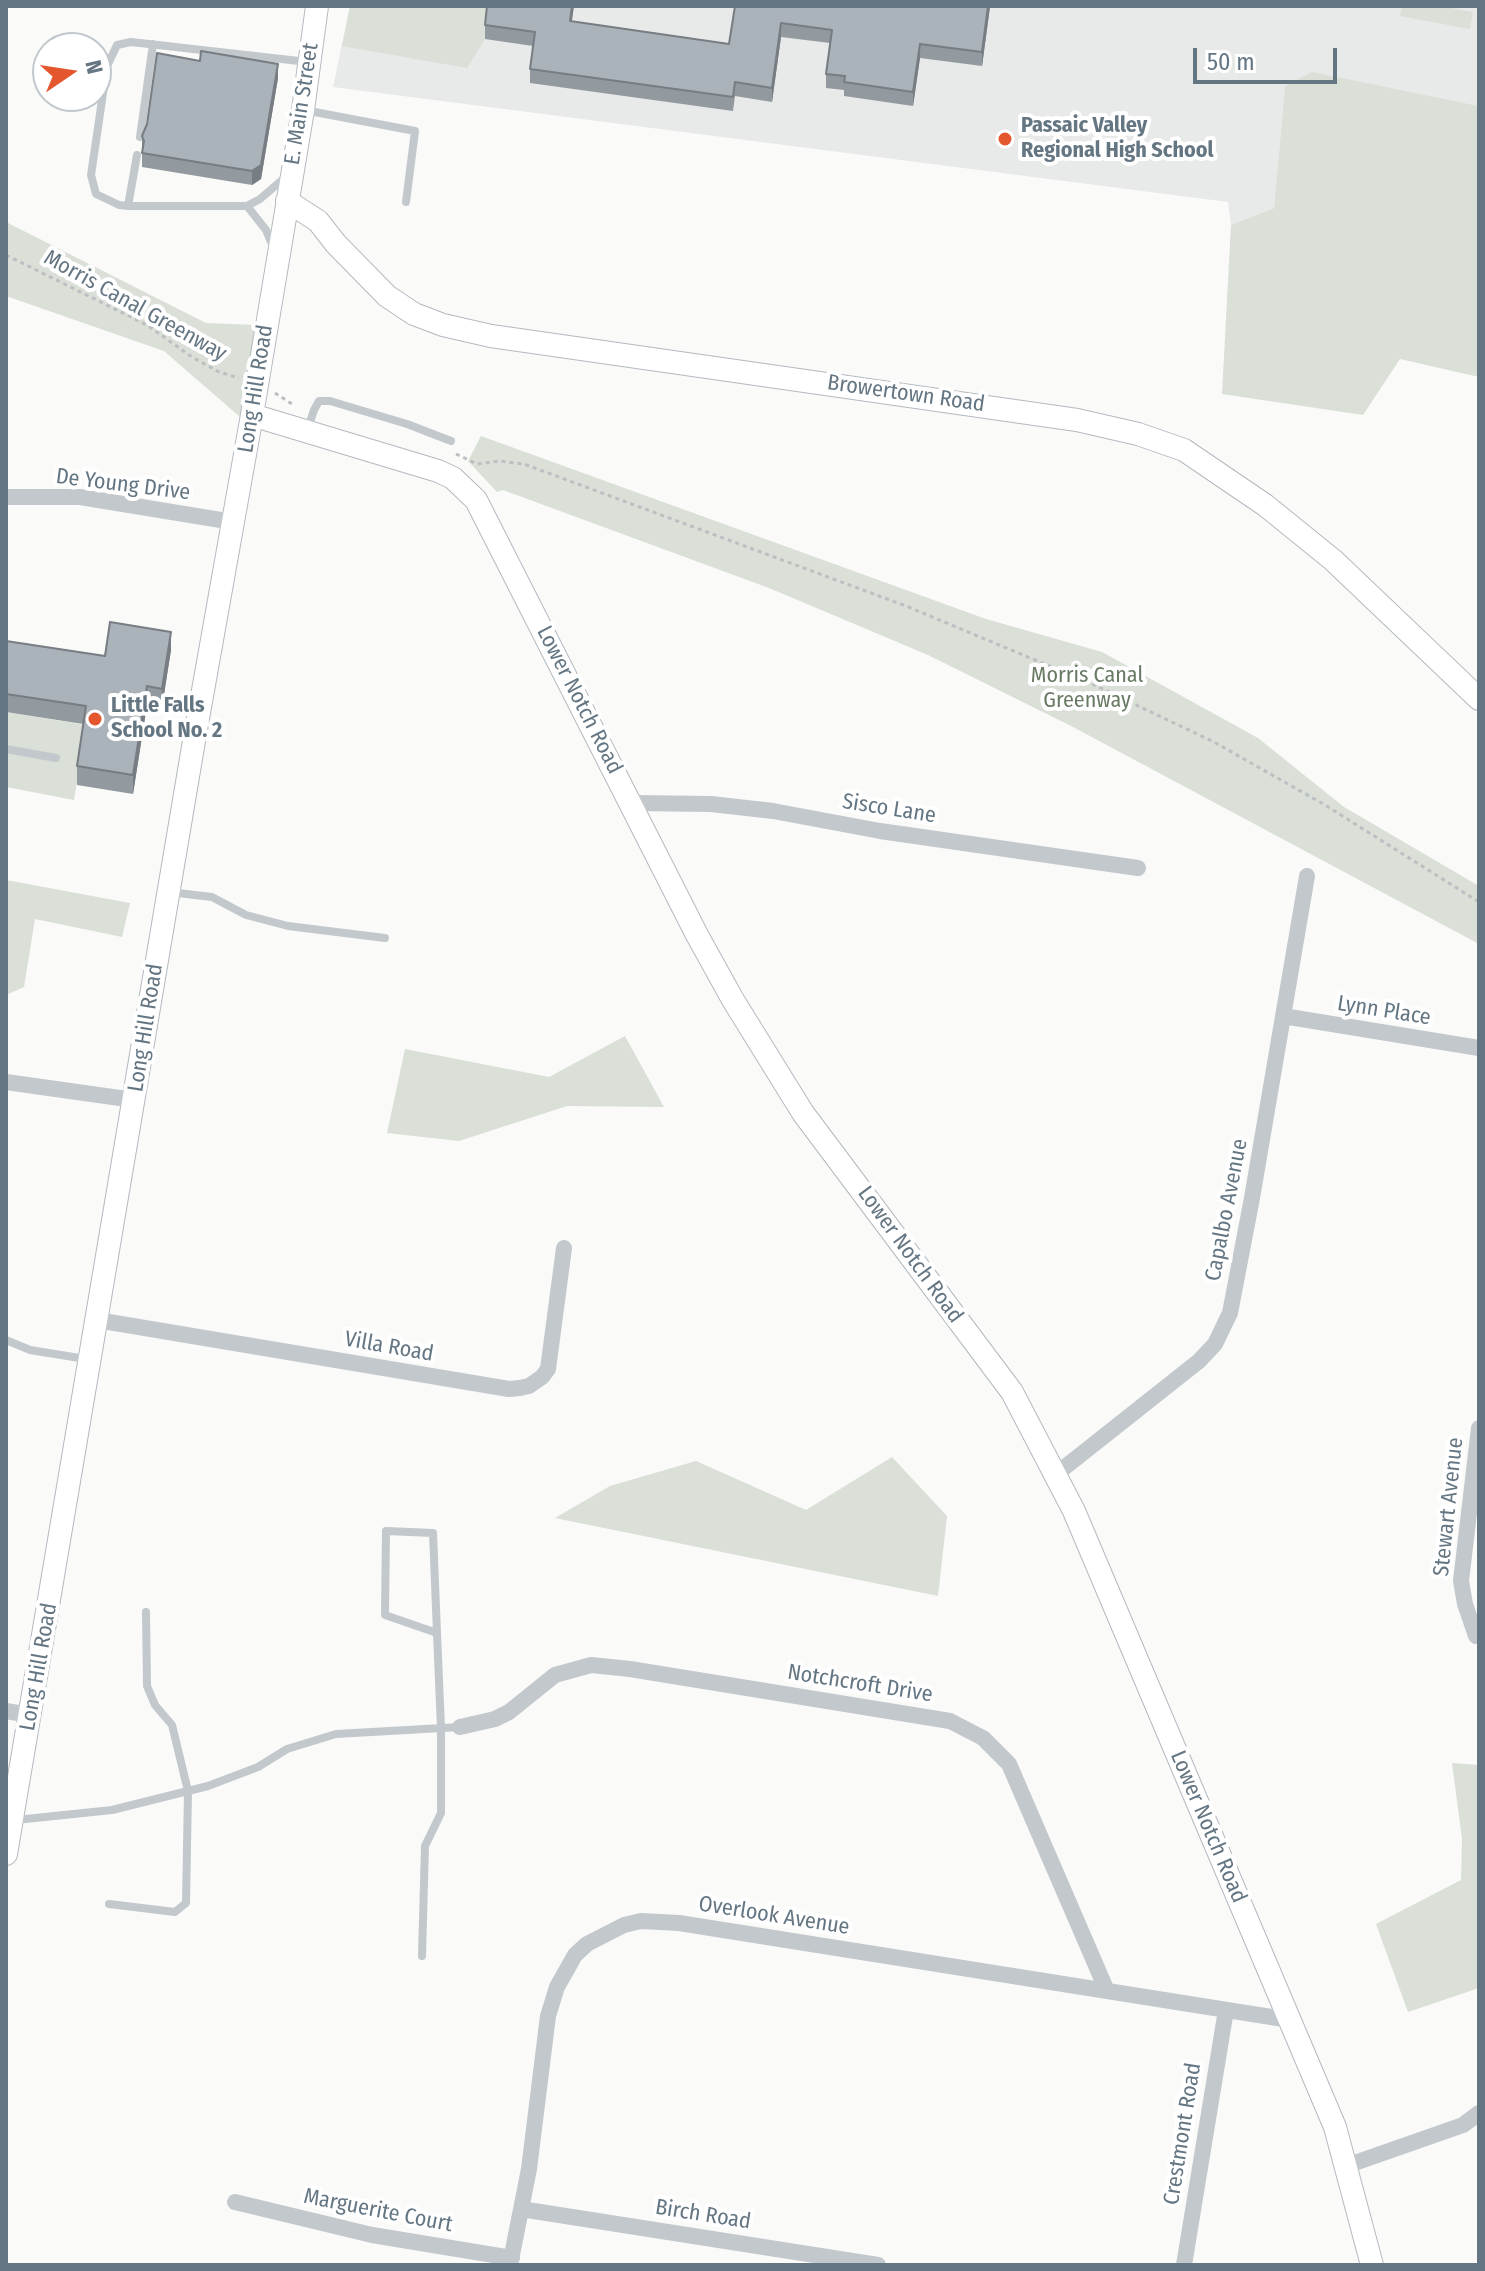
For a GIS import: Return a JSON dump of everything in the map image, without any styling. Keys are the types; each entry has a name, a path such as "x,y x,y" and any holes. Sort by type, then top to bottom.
{"street":[{"name":"E. Main Street","path":"287,201 317,6"},
{"name":"Long Hill Road","path":"6,1854 287,201"},
{"name":"Browertown Road","path":"287,201 318,221 356,266 387,296 414,314 443,325 504,338 1077,420 1138,434 1184,450 1265,505 1333,560 1479,699"},
{"name":"Lower Notch Road","path":"252,415 438,471 453,478 476,500 697,935 803,1113 1012,1392 1074,1511 1335,2127 1372,2265"},
{"name":"De Young Drive","path":"6,497 80,497 233,522"},
{"name":"Sisco Lane","path":"631,803 711,804 773,811 880,831 1138,868"},
{"name":"Capalbo Avenue","path":"1055,1475 1199,1361 1223,1330 1230,1313 1252,1198 1307,876"},
{"name":"Lynn Place","path":"1283,1016 1479,1048"},
{"path":"6,1082 134,1100"},
{"name":"Villa Road","path":"97,1320 494,1387 520,1388 529,1386 548,1369 564,1248"},
{"name":"Stewart Avenue","path":"1476,1636 1461,1581 1479,1428"},
{"name":"Notchcroft Drive","path":"460,1727 495,1719 509,1712 555,1675 591,1665 950,1721 983,1738 1009,1764 1107,1991"},
{"path":"6,1711 30,1715"},
{"name":"Overlook Avenue","path":"511,2262 548,2016 557,1987 565,1969 581,1949 624,1925 641,1921 679,1923 1290,2020"},
{"name":"Crestmont Road","path":"1184,2265 1226,2010"},
{"path":"1346,2166 1463,2125 1479,2113"},
{"name":"Marguerite Court","path":"235,2202 372,2235 511,2262"},
{"name":"Birch Road","path":"521,2209 878,2265"}],"lane":[{"path":"291,173 247,206 119,205 96,194 91,175 107,66 117,45 131,42 308,62"},
{"path":"140,137 153,44"},
{"path":"303,110 415,131 406,202"},
{"path":"128,206 137,155"},
{"path":"247,206 266,230 278,257"},
{"path":"306,432 319,401 330,401 407,424 448,445"},
{"path":"6,749 56,758"},
{"path":"168,892 212,897 246,915 288,926 385,938"},
{"path":"6,1340 30,1350 90,1359"},
{"path":"422,1956 425,1846 441,1813 441,1728 433,1533 386,1531 385,1615 437,1633"},
{"path":"109,1904 175,1912 186,1903 188,1791 172,1725 155,1705 147,1686 146,1612"},
{"path":"12,1820 112,1810 188,1791 258,1767 287,1749 336,1734 460,1727"}],"path":[{"name":"Morris Canal Greenway","path":"6,255 147,325 219,372 249,381"},
{"path":"273,392 291,403 314,410"},
{"path":"448,445 477,464 500,461 524,464 552,474 906,606 1090,683 1214,742 1325,805 1479,902"}],"shaded area":[{"name":"Passaic Valley Regional High School","path":"350,6 1479,6 1479,106 1312,73 1285,86 1274,208 1231,225 1228,202 333,87"}],"green space":[{"path":"350,6 489,6 485,39 467,68 342,46"},
{"path":"1402,6 1440,6 1473,12 1470,29 1400,16"},
{"path":"1312,72 1479,106 1479,377 1400,359 1363,415 1222,394 1231,225 1274,208 1285,86"},
{"path":"6,222 206,323 256,325 240,417 164,351 6,296"},
{"name":"Morris Canal Greenway","path":"481,436 986,619 1102,652 1258,738 1344,807 1479,886 1479,944 1073,727 928,655 769,588 503,490 497,492 468,461"},
{"path":"6,712 86,725 74,800 6,787"},
{"path":"6,880 130,903 122,937 35,919 24,987 6,995"},
{"path":"625,1036 664,1107 567,1106 459,1141 387,1133 405,1049 549,1077"},
{"path":"892,1457 947,1516 938,1596 555,1518 610,1486 696,1461 806,1510"},
{"path":"1452,1763 1479,1765 1479,1988 1408,2012 1376,1924 1461,1880 1462,1839"}],"building":[{"path":"487,6 572,6 570,21 729,44 735,6 988,6 982,52 920,44 913,92 844,82 845,76 826,74 832,30 781,23 772,88 735,82 733,97 530,69 535,32 485,25"},
{"path":"201,51 278,64 261,165 252,171 142,153 142,136 147,124 157,53 200,61"},
{"name":"Little Falls School No. 2","path":"110,622 171,632 162,689 147,686 133,775 77,766 86,706 6,694 6,641 105,656"}],"place":[{"name":"Passaic Valley Regional High School","path":"1005,139"},
{"name":"Little Falls School No. 2","path":"95,719"}]}
